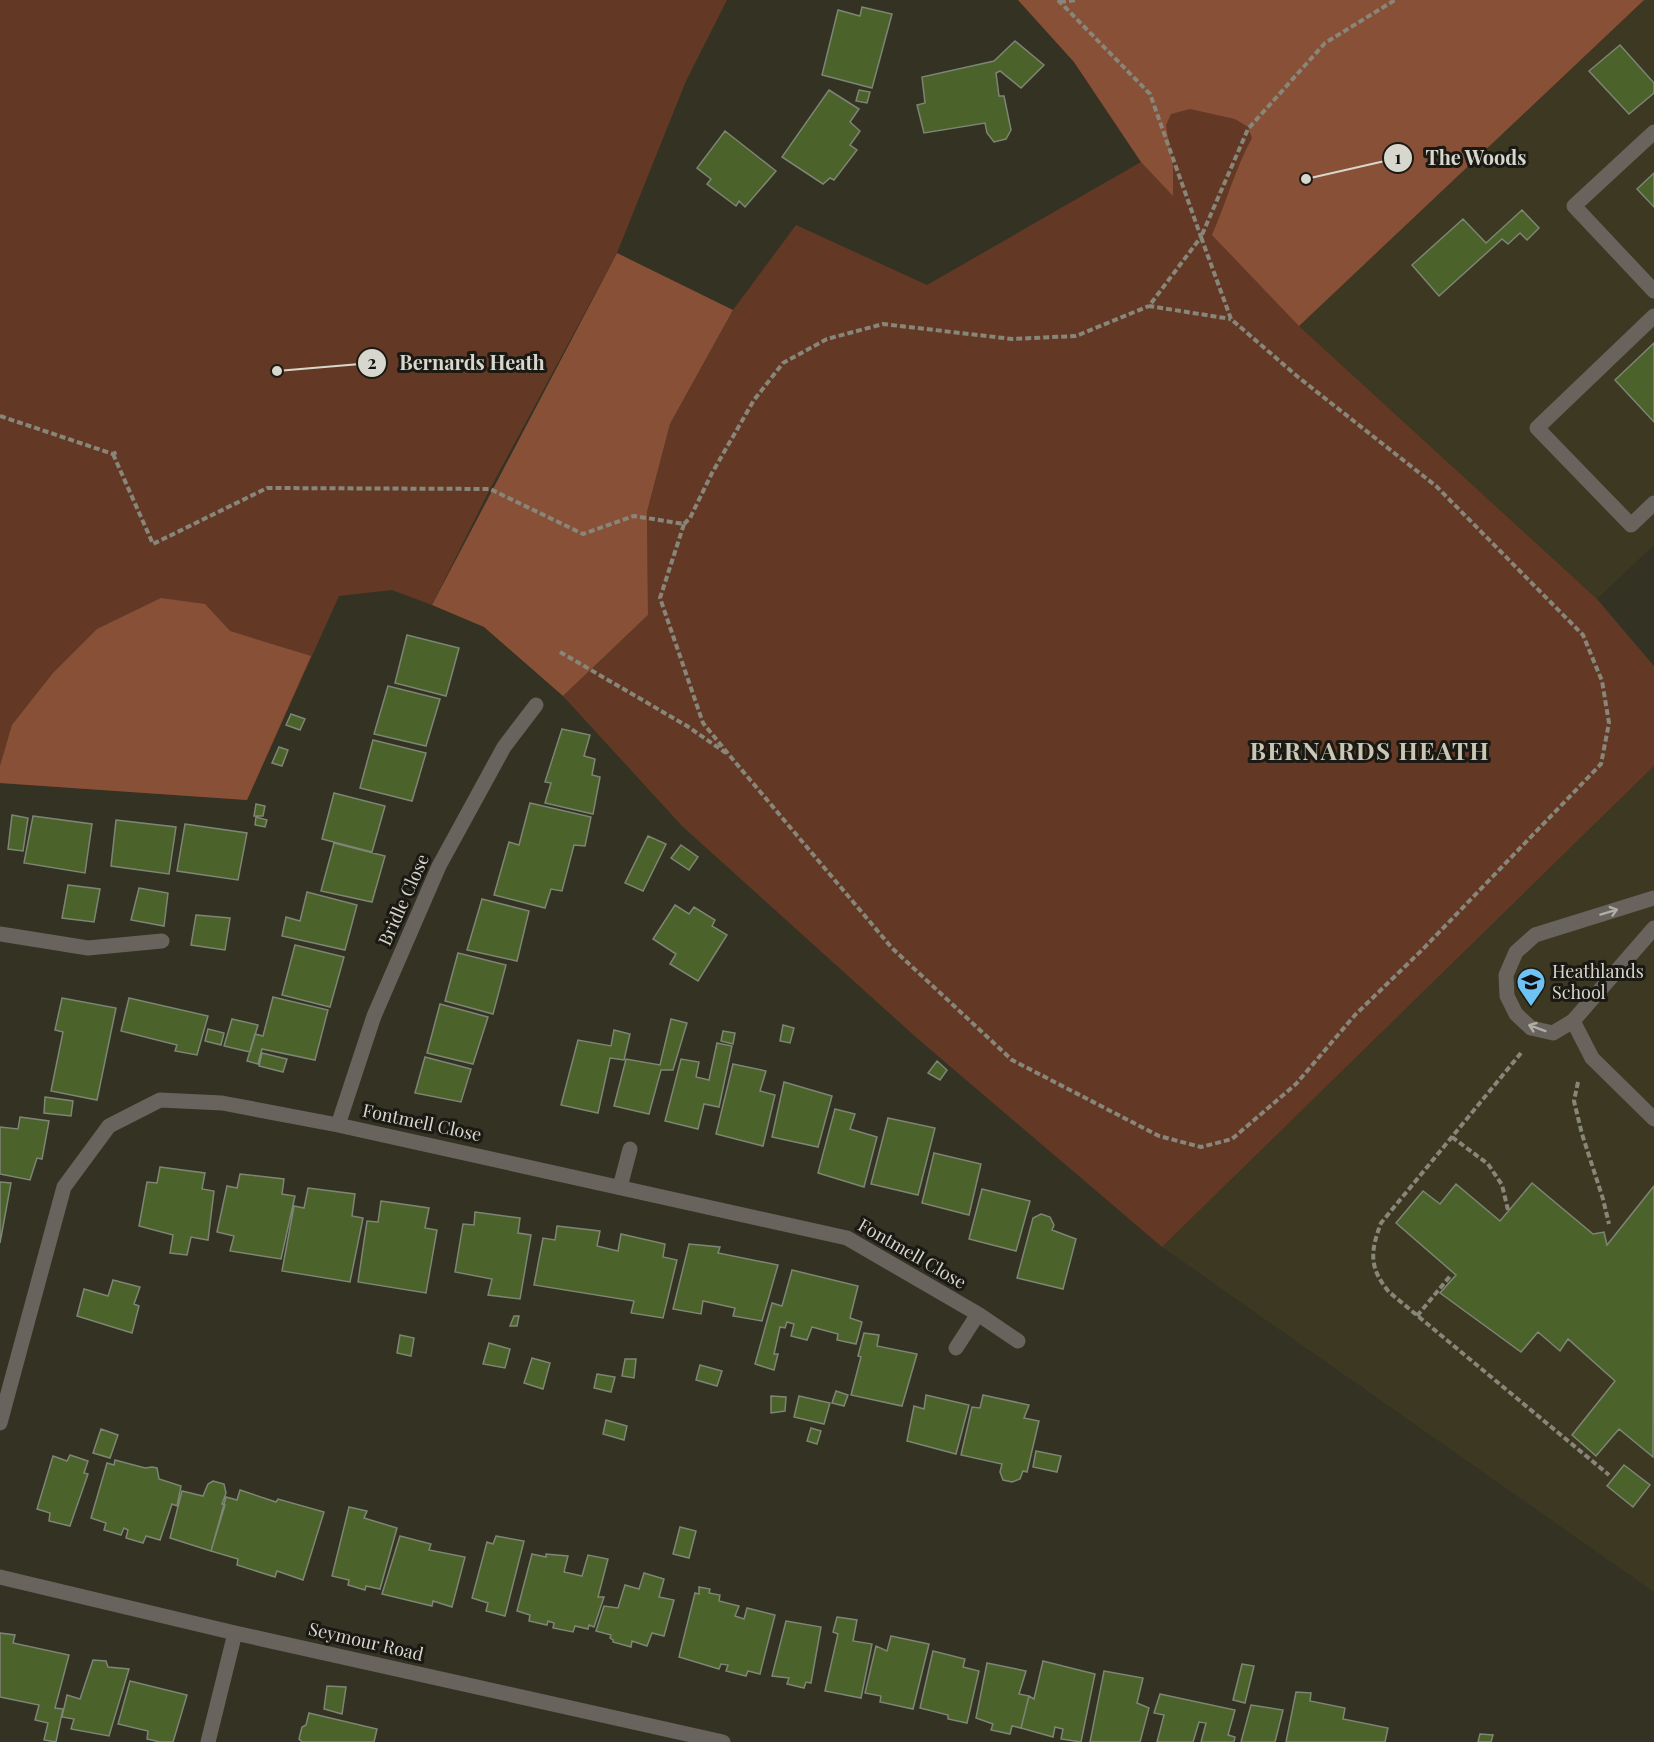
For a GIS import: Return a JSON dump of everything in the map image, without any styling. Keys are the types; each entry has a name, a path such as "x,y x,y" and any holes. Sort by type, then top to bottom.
{"street":[{"path":"1654,132 1574,206 1654,291"},
{"path":"1654,316 1537,428 1630,525 1654,503"},
{"name":"Bridle Close","path":"338,1125 375,1016 439,866 504,747 536,705"},
{"path":"1654,898 1535,935 1516,952 1506,975 1507,996 1516,1014 1531,1028 1553,1033 1574,1021 1654,928"},
{"path":"0,934 88,948 162,941"},
{"path":"1574,1021 1592,1058 1654,1119"},
{"name":"Fontmell Close","path":"0,1423 64,1187 109,1126 160,1100 222,1103 338,1125 847,1238 978,1314 1018,1341"},
{"path":"620,1187 630,1149"},
{"path":"956,1348 978,1314"},
{"name":"Seymour Road","path":"0,1577 235,1633 723,1742"},
{"path":"208,1742 235,1633"}],"path":[{"path":"1059,1 1077,0"},
{"path":"1059,1 1150,94 1201,237 1231,319 1298,377 1436,486 1583,635 1602,681 1609,723 1601,764 1422,950 1355,1015 1296,1084 1232,1139 1201,1148 1159,1136 1012,1060 891,948 703,723 660,598 684,524 690,518 712,473 754,400 783,363 827,339 883,324 1012,339 1076,336 1149,306 1201,237 1248,129 1325,43 1395,0"},
{"path":"1149,306 1231,319"},
{"path":"0,416 113,454 119,452"},
{"path":"113,454 153,544 267,488 490,489 583,534 634,516 684,524"},
{"path":"560,652 687,726 730,756"},
{"path":"1540,1030 1381,1223 1374,1240 1373,1260 1377,1278 1389,1292 1609,1474"},
{"path":"1592,1058 1580,1073 1574,1101 1609,1224"},
{"path":"1452,1137 1488,1164 1502,1185 1508,1210"},
{"path":"1417,1316 1450,1275"}],"shaded area":[{"path":"0,0 727,0 686,81 617,253 490,489 432,605 392,590 339,596 247,800 0,783"},
{"path":"1018,0 1644,0 1299,326 1597,599 1654,666 1654,766 1162,1247 918,1039 682,826 563,696 648,615 647,512 670,424 733,310 796,225 927,285 1141,162 1074,62"},
{"path":"1018,0 1644,0 1299,326 1212,235 1252,138 1248,127 1235,119 1190,109 1171,114 1166,125 1173,167 1173,196 1141,162 1074,62"},
{"path":"1644,0 1654,0 1654,545 1597,599 1299,326"},
{"path":"617,253 733,310 670,424 647,512 648,615 563,696 484,627 432,605"},
{"path":"161,598 205,604 230,631 311,656 247,800 0,783 0,766 12,725 53,673 97,629"},
{"name":"Heathlands School","path":"1654,766 1654,1592 1162,1247"}],"building":[{"path":"862,7 892,14 872,88 822,75 838,10 860,16"},
{"path":"1015,41 1044,65 1021,88 1000,71 996,73 999,96 1004,96 1011,130 1006,139 994,142 987,133 985,123 924,133 917,105 925,103 922,77 994,61"},
{"path":"1620,45 1654,83 1654,93 1629,114 1589,71"},
{"path":"829,90 859,109 850,122 860,131 850,145 857,150 834,180 830,178 823,184 782,157"},
{"path":"859,90 870,92 867,103 856,101"},
{"path":"725,131 776,171 745,207 739,201 736,206 707,184 711,179 697,168"},
{"path":"1654,173 1654,207 1637,189"},
{"path":"1522,210 1539,228 1527,240 1520,233 1508,244 1502,239 1439,296 1412,265 1463,219 1486,243"},
{"path":"1654,343 1654,422 1615,380"},
{"path":"407,635 459,648 446,696 395,683"},
{"path":"388,686 440,699 426,746 374,734"},
{"path":"291,714 305,719 300,730 286,725"},
{"path":"562,729 590,735 584,756 595,759 592,775 600,777 593,814 545,803 551,783 545,782"},
{"path":"373,740 426,753 412,801 360,788"},
{"path":"279,747 288,750 282,766 272,763"},
{"path":"334,793 385,806 372,852 322,839"},
{"path":"530,803 591,817 585,846 574,845 562,891 551,889 545,908 494,895 509,842 519,845"},
{"path":"256,804 265,806 263,816 254,816"},
{"path":"12,815 28,818 23,851 8,849"},
{"path":"33,816 92,824 85,873 24,863"},
{"path":"256,817 267,820 265,827 255,825"},
{"path":"116,820 176,827 169,874 111,866"},
{"path":"185,824 247,833 238,880 177,871"},
{"path":"648,836 666,844 643,891 625,883"},
{"path":"334,843 385,856 372,902 321,891"},
{"path":"681,845 698,857 689,870 671,858"},
{"path":"68,885 100,889 94,922 62,918"},
{"path":"139,888 168,893 164,926 131,920"},
{"path":"307,892 357,905 345,950 282,936 286,917 300,921"},
{"path":"482,899 529,911 517,961 467,950"},
{"path":"675,905 689,914 694,907 715,920 712,926 727,935 698,981 670,964 676,954 653,939"},
{"path":"196,915 230,918 225,950 191,945"},
{"path":"295,945 344,957 330,1007 282,995"},
{"path":"458,953 506,965 493,1014 445,1001"},
{"path":"273,997 328,1010 315,1060 262,1049 258,1064 247,1061 255,1034 263,1036"},
{"path":"62,998 116,1008 97,1100 51,1091 63,1032 55,1030"},
{"path":"129,998 208,1016 197,1055 175,1051 177,1045 121,1031"},
{"path":"440,1004 488,1017 473,1064 427,1053"},
{"path":"232,1019 258,1025 250,1052 224,1046"},
{"path":"671,1019 687,1023 673,1070 661,1070 649,1114 614,1106 626,1059 660,1065"},
{"path":"783,1025 794,1028 790,1043 780,1041"},
{"path":"208,1029 224,1033 221,1045 205,1041"},
{"path":"614,1030 630,1034 624,1060 610,1058 598,1113 561,1105 578,1040 611,1046"},
{"path":"723,1031 735,1033 733,1044 721,1041"},
{"path":"717,1043 732,1046 719,1107 704,1104 698,1129 665,1121 681,1059 699,1062 696,1077 709,1080"},
{"path":"262,1053 287,1059 283,1072 259,1066"},
{"path":"425,1057 471,1069 461,1102 415,1093"},
{"path":"937,1061 947,1070 940,1080 928,1073"},
{"path":"733,1064 766,1071 760,1091 775,1095 763,1146 716,1134"},
{"path":"784,1082 832,1096 818,1147 772,1137"},
{"path":"45,1097 73,1101 71,1116 44,1113"},
{"path":"835,1109 855,1114 850,1129 877,1137 864,1187 818,1173"},
{"path":"20,1117 49,1121 42,1159 37,1158 30,1180 0,1174 0,1127 18,1129"},
{"path":"888,1118 935,1128 918,1195 871,1184"},
{"path":"934,1153 981,1164 969,1215 922,1203"},
{"path":"160,1167 205,1173 202,1189 214,1191 208,1240 191,1237 187,1255 170,1253 173,1235 139,1226 147,1182 157,1183"},
{"path":"240,1174 284,1179 282,1194 295,1196 281,1259 230,1251 234,1236 217,1232 227,1186 237,1188"},
{"path":"0,1182 11,1183 0,1243"},
{"path":"1532,1183 1593,1234 1604,1232 1607,1245 1654,1186 1653,1457 1619,1429 1596,1456 1572,1435 1615,1381 1568,1339 1560,1351 1538,1332 1521,1352 1440,1293 1456,1275 1396,1223 1423,1191 1440,1204 1456,1184 1500,1221"},
{"path":"308,1188 355,1194 352,1216 363,1218 350,1282 282,1271 294,1206 304,1208"},
{"path":"982,1189 1030,1201 1016,1251 969,1239"},
{"path":"381,1201 429,1208 425,1228 437,1230 426,1293 358,1282 367,1221 378,1222"},
{"path":"475,1212 520,1218 518,1233 531,1235 520,1299 488,1295 492,1279 455,1272 463,1224 474,1225"},
{"path":"1041,1214 1050,1217 1054,1225 1052,1230 1076,1239 1063,1289 1017,1278 1033,1218"},
{"path":"557,1226 600,1231 597,1246 618,1251 621,1234 665,1244 663,1257 677,1260 663,1318 631,1313 634,1301 534,1285 543,1238 555,1240"},
{"path":"689,1244 720,1247 718,1253 778,1265 762,1321 733,1316 735,1308 703,1301 701,1314 673,1309"},
{"path":"792,1270 858,1286 850,1318 862,1322 856,1344 837,1340 838,1334 812,1327 807,1340 791,1336 794,1324 787,1322 785,1328 780,1327 774,1354 778,1354 774,1370 755,1364 772,1303 782,1306"},
{"path":"113,1280 140,1287 134,1304 139,1306 132,1333 77,1316 84,1289 108,1296"},
{"path":"514,1316 519,1316 517,1326 510,1326"},
{"path":"864,1333 879,1335 877,1346 917,1354 902,1406 851,1395 861,1357 858,1356"},
{"path":"400,1335 414,1338 411,1356 397,1353"},
{"path":"489,1343 510,1349 505,1368 483,1364"},
{"path":"532,1358 550,1363 543,1389 524,1383"},
{"path":"625,1359 636,1359 634,1378 622,1376"},
{"path":"700,1365 722,1371 717,1386 696,1380"},
{"path":"597,1374 615,1377 611,1392 594,1388"},
{"path":"836,1391 848,1395 844,1406 832,1403"},
{"path":"926,1395 969,1405 956,1454 907,1441 914,1406 924,1409"},
{"path":"983,1395 1029,1405 1024,1418 1039,1421 1027,1472 1023,1471 1020,1479 1012,1482 1003,1480 1000,1472 1002,1464 961,1455 972,1407 980,1408"},
{"path":"771,1396 786,1397 785,1411 771,1413"},
{"path":"799,1396 830,1403 824,1424 794,1417"},
{"path":"606,1420 627,1426 624,1440 603,1434"},
{"path":"811,1428 821,1431 817,1444 807,1441"},
{"path":"101,1429 118,1435 110,1458 93,1453"},
{"path":"1036,1451 1061,1456 1057,1472 1033,1467"},
{"path":"70,1455 88,1461 84,1473 88,1474 70,1526 49,1521 50,1513 37,1509 53,1456 67,1461"},
{"path":"115,1460 145,1468 157,1468 159,1479 181,1486 177,1506 172,1504 160,1540 146,1536 143,1543 126,1538 128,1530 124,1528 121,1535 104,1530 106,1523 91,1518 107,1463 114,1465"},
{"path":"1624,1465 1650,1485 1633,1507 1607,1486"},
{"path":"213,1481 224,1484 226,1493 222,1504 225,1505 211,1551 170,1538 182,1491 203,1496 208,1484"},
{"path":"240,1490 276,1502 278,1499 324,1512 303,1580 277,1571 275,1577 237,1565 238,1559 211,1551 226,1497 237,1500"},
{"path":"349,1507 367,1511 364,1518 397,1528 380,1589 366,1586 365,1590 348,1585 349,1580 332,1576"},
{"path":"680,1527 696,1531 689,1558 673,1554"},
{"path":"400,1536 431,1544 429,1550 465,1557 452,1607 433,1601 432,1606 382,1594"},
{"path":"496,1536 524,1541 505,1616 486,1611 488,1603 472,1598 487,1542 493,1544"},
{"path":"532,1554 546,1557 546,1554 568,1556 564,1572 582,1576 588,1555 608,1559 598,1597 604,1597 594,1627 589,1625 588,1629 575,1626 573,1632 553,1628 554,1623 548,1621 547,1625 529,1621 530,1615 517,1611"},
{"path":"644,1573 664,1579 659,1597 674,1600 664,1636 652,1633 647,1646 632,1641 631,1647 613,1642 611,1635 596,1631 604,1606 618,1608 625,1585 639,1589"},
{"path":"699,1587 710,1589 709,1593 720,1595 719,1601 739,1606 735,1616 744,1619 747,1608 775,1615 760,1674 748,1671 746,1676 726,1671 728,1665 721,1664 719,1669 679,1657 695,1593 699,1594"},
{"path":"837,1617 857,1620 853,1641 872,1644 861,1698 825,1691 838,1634 833,1632"},
{"path":"786,1621 821,1627 811,1683 806,1682 804,1688 787,1684 789,1678 772,1676"},
{"path":"0,1633 15,1635 13,1643 69,1655 55,1708 63,1709 56,1742 44,1740 48,1723 35,1720 39,1705 0,1697"},
{"path":"891,1636 929,1644 913,1709 880,1702 881,1696 865,1693 876,1646 887,1651"},
{"path":"933,1651 965,1659 963,1667 979,1671 967,1723 948,1719 948,1715 920,1708"},
{"path":"93,1660 106,1661 108,1667 129,1669 109,1736 71,1729 74,1719 62,1717 67,1695 80,1699"},
{"path":"1043,1661 1095,1674 1081,1742 1061,1739 1063,1729 1055,1727 1053,1737 1021,1728 1029,1696 1034,1699"},
{"path":"987,1663 1026,1671 1019,1694 1029,1696 1021,1728 1012,1726 1010,1734 991,1730 993,1724 976,1718"},
{"path":"1242,1664 1254,1666 1245,1703 1233,1700"},
{"path":"1104,1671 1143,1678 1137,1703 1149,1708 1140,1742 1090,1742"},
{"path":"130,1681 187,1695 173,1742 147,1739 148,1731 118,1724"},
{"path":"327,1686 346,1687 342,1714 324,1709"},
{"path":"1296,1692 1311,1693 1310,1701 1345,1708 1343,1719 1388,1728 1385,1742 1286,1742"},
{"path":"1160,1694 1235,1710 1228,1735 1235,1737 1234,1742 1201,1742 1206,1723 1199,1722 1193,1742 1157,1742 1164,1715 1154,1713"},
{"path":"1251,1705 1283,1710 1275,1742 1241,1742"},
{"path":"309,1713 377,1729 374,1742 302,1742 299,1739"},
{"path":"1480,1734 1493,1735 1491,1742 1478,1742"}],"place":[{"name":"The Woods","path":"1306,179"},
{"name":"Bernards Heath","path":"277,371"},
{"name":"Heathlands School","path":"1531,1008"}],"district":[{"name":"BERNARDS HEATH","path":"1370,752"}]}
